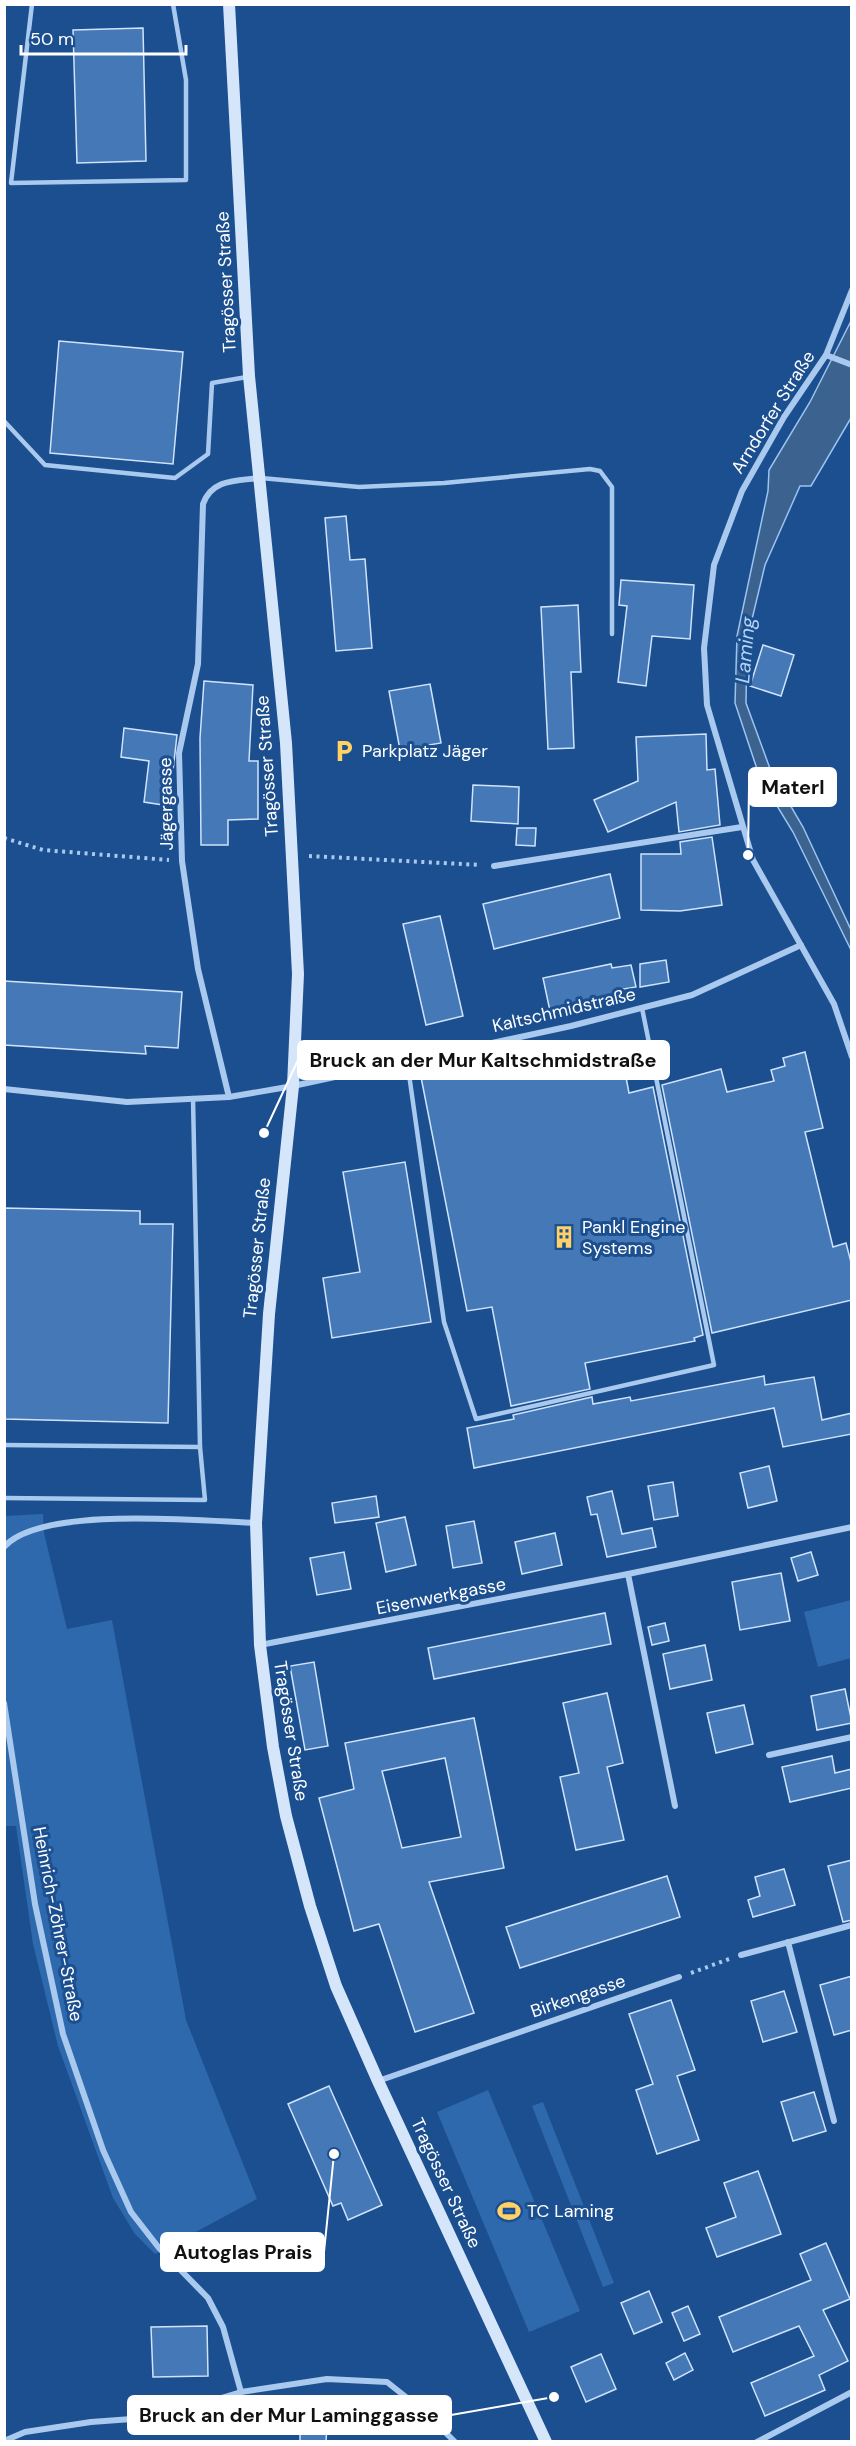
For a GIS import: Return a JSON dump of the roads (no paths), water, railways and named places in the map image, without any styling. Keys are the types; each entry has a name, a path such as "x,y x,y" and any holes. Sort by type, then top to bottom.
{"main road":[{"name":"Tragösser Straße","path":"229,4 249,376 285,743 298,974 292,1086 269,1314 256,1523 260,1645 280,1781 307,1895 336,1986 546,2442"}],"street":[{"name":"Arndorfer Straße","path":"852,290 826,355 784,417 742,491 714,565 704,648 707,705 753,860 834,1004 852,1057"},
{"path":"826,355 852,365"},
{"name":"Jägergasse","path":"229,1097 198,969 182,861 179,753 198,664 203,504 207,493 221,482 260,478"},
{"path":"494,866 742,827"},
{"name":"Kaltschmidstraße","path":"4,1089 127,1102 229,1097 292,1086 571,1026 692,995 801,945"},
{"path":"4,1547 19,1535 33,1529 87,1520 256,1523"},
{"name":"Eisenwerkgasse","path":"260,1645 628,1574 852,1527"},
{"path":"628,1574 675,1806"},
{"name":"Heinrich-Zöhrer-Straße","path":"4,1703 35,1904 63,2034 103,2150 130,2212 159,2248 208,2298 223,2327 241,2392"},
{"path":"768,1755 852,1737"},
{"path":"741,1955 852,1925"},
{"path":"788,1942 834,2121"},
{"name":"Birkengasse","path":"378,2081 679,1977"},
{"path":"4,2441 25,2432 92,2422 159,2417 241,2392 327,2379 387,2382 426,2413 455,2442"},
{"path":"758,2442 852,2392"}],"lane":[{"path":"32,4 11,183 186,180 186,80 173,4"},
{"path":"4,421 45,465 175,478 208,454 212,383 249,376"},
{"path":"260,478 359,487 444,483 590,469 600,471 612,488 612,634"},
{"path":"407,1060 444,1322 476,1419 714,1365 642,1008"},
{"path":"4,1498 205,1500 200,1447 193,1098"},
{"path":"4,1445 200,1447"}],"water":[{"name":"Laming","path":"851,321 851,418 811,486 800,486 765,565 747,640 746,703 772,774 803,827 851,930 851,950 793,832 760,778 735,703 737,636 768,491 769,470 810,402"}],"place":[{"name":"Parkplatz Jäger","path":"344,751"},
{"name":"Materl","path":"748,855"},
{"name":"Bruck an der Mur Kaltschmidstraße","path":"264,1133"},
{"name":"Pankl Engine Systems","path":"564,1237"},
{"name":"Autoglas Prais","path":"334,2154"},
{"name":"TC Laming","path":"509,2211"},
{"name":"Bruck an der Mur Laminggasse","path":"554,2397"}]}
